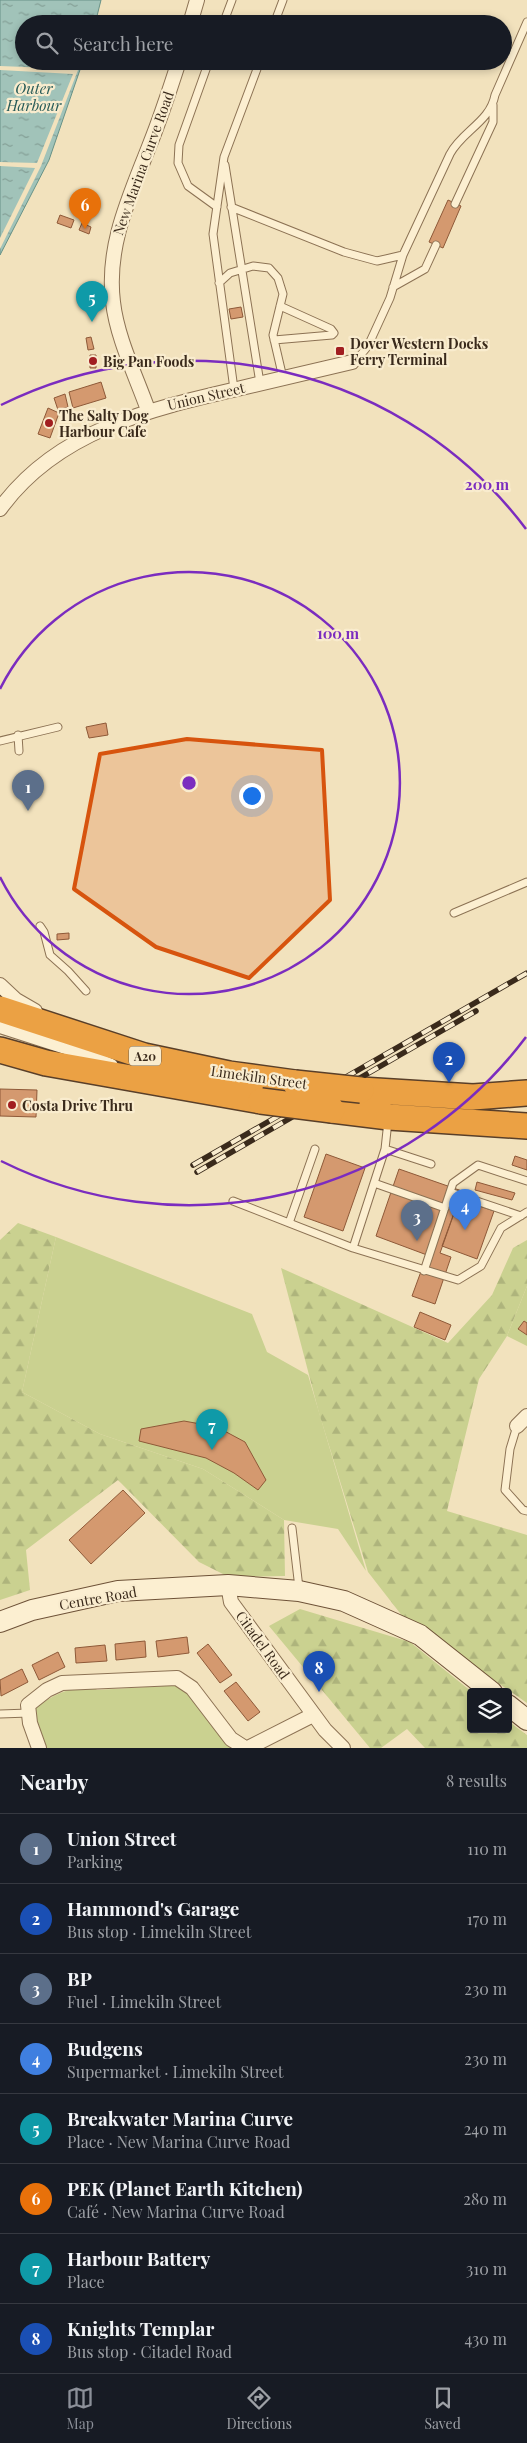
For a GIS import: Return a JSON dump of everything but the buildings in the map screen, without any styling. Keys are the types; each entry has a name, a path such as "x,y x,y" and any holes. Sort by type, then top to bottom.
{"highway":[{"name":"Limekiln Street","path":"0,1009 137,1053 229,1074 361,1090 474,1097 527,1093"},
{"name":"Limekiln Street","path":"0,1050 46,1063 261,1101 389,1117 527,1126"}],"street":[{"path":"193,15 197,0"},
{"name":"New Marina Curve Road","path":"148,410 120,331 113,303 111,273 114,244 125,207 163,110 176,70"},
{"name":"Union Street","path":"0,509 27,477 54,457 100,429 148,410 352,362"},
{"path":"0,985 16,1000 60,1029"},
{"path":"0,1026 72,1049 146,1081"},
{"path":"517,1426 527,1416"},
{"name":"Centre Road","path":"0,1622 32,1610 118,1591 228,1585 300,1591 344,1601 420,1635 487,1688"},
{"name":"Citadel Road","path":"228,1585 231,1602 324,1730 344,1748"},
{"path":"39,1748 30,1723 28,1706 47,1690 62,1683 177,1678 192,1688 231,1739 246,1748 313,1715"},
{"path":"512,1708 527,1720"}],"lane":[{"path":"226,15 232,0"},
{"path":"277,15 283,0"},
{"path":"512,57 527,22"},
{"path":"207,70 179,145 178,163 188,186 217,207"},
{"path":"234,390 218,283 213,234 224,157 257,70"},
{"path":"455,204 493,122 495,96 506,70"},
{"path":"352,362 368,346 393,287 403,255 452,150 479,124 493,104"},
{"path":"224,157 260,383"},
{"path":"232,207 344,252 377,261 403,255"},
{"path":"393,287 425,268 436,245"},
{"path":"218,283 230,273 241,269 263,266 273,271 282,285 283,294 272,335 283,378"},
{"path":"274,340 332,335 334,333 331,329 280,306"},
{"path":"0,741 18,735 58,727"},
{"path":"18,735 19,751"},
{"path":"454,913 527,882"},
{"path":"40,926 44,932 50,956 68,970 86,991"},
{"path":"353,1248 385,1149 389,1117"},
{"path":"385,1149 431,1164"},
{"path":"289,1223 315,1150"},
{"path":"424,1271 452,1183 478,1165 527,1181"},
{"path":"374,1183 445,1208"},
{"path":"450,1192 524,1214"},
{"path":"233,1201 353,1248 458,1280 480,1266 501,1228 524,1214"},
{"path":"517,1426 510,1448 505,1490 523,1510 527,1511"},
{"path":"292,1528 300,1591"},
{"path":"0,1714 29,1713"}],"highlighted area":[{"path":"187,739 322,750 330,900 249,978 156,947 74,889 100,754"}],"green space":[{"path":"18,1223 56,1237 22,1392 100,1434 203,1469 284,1520 285,1576 229,1577 199,1562 118,1480 26,1550 30,1590 0,1600 0,1240"},
{"path":"56,1237 252,1314 267,1352 308,1375 366,1571 338,1529 284,1520 203,1469 100,1434 22,1392"},
{"path":"527,1240 527,1286 507,1336 479,1379 447,1511 527,1535 527,1703 512,1693 512,1688 505,1688 403,1617 368,1572 319,1413 281,1268 448,1343 492,1295 513,1248"},
{"path":"527,1286 527,1323 524,1321 519,1329 527,1335 527,1346 507,1336"},
{"path":"300,1609 410,1642 467,1688 467,1733 512,1733 512,1724 527,1735 527,1748 425,1748 407,1729 381,1748 370,1748 269,1626"},
{"path":"176,1679 240,1748 45,1748 36,1722 35,1709 54,1696 90,1684 97,1690 163,1686 170,1680"}],"water":[{"name":"Outer Harbour","path":"0,0 101,0 97,15 15,15 15,70 80,70 49,160 0,255"}],"pier":[{"path":"0,66 15,67 15,70 78,70 41,166 0,249 0,238 35,168 0,166 0,162 37,163 73,74 0,70"}],"railway":[{"path":"193,1165 527,973"},
{"path":"197,1172 476,1011"}],"place":[{"name":"PEK (Planet Earth Kitchen)","path":"85,229"},
{"name":"Breakwater Marina Curve","path":"92,322"},
{"name":"Dover Western Docks Ferry Terminal","path":"340,351"},
{"name":"Big Pan Foods","path":"93,361"},
{"name":"The Salty Dog Harbour Cafe","path":"49,423"},
{"name":"Union Street","path":"28,811"},
{"name":"Hammond's Garage","path":"449,1083"},
{"name":"Costa Drive Thru","path":"12,1105"},
{"name":"Budgens","path":"465,1230"},
{"name":"BP","path":"417,1241"},
{"name":"Harbour Battery","path":"212,1450"},
{"name":"Knights Templar","path":"319,1692"}]}
